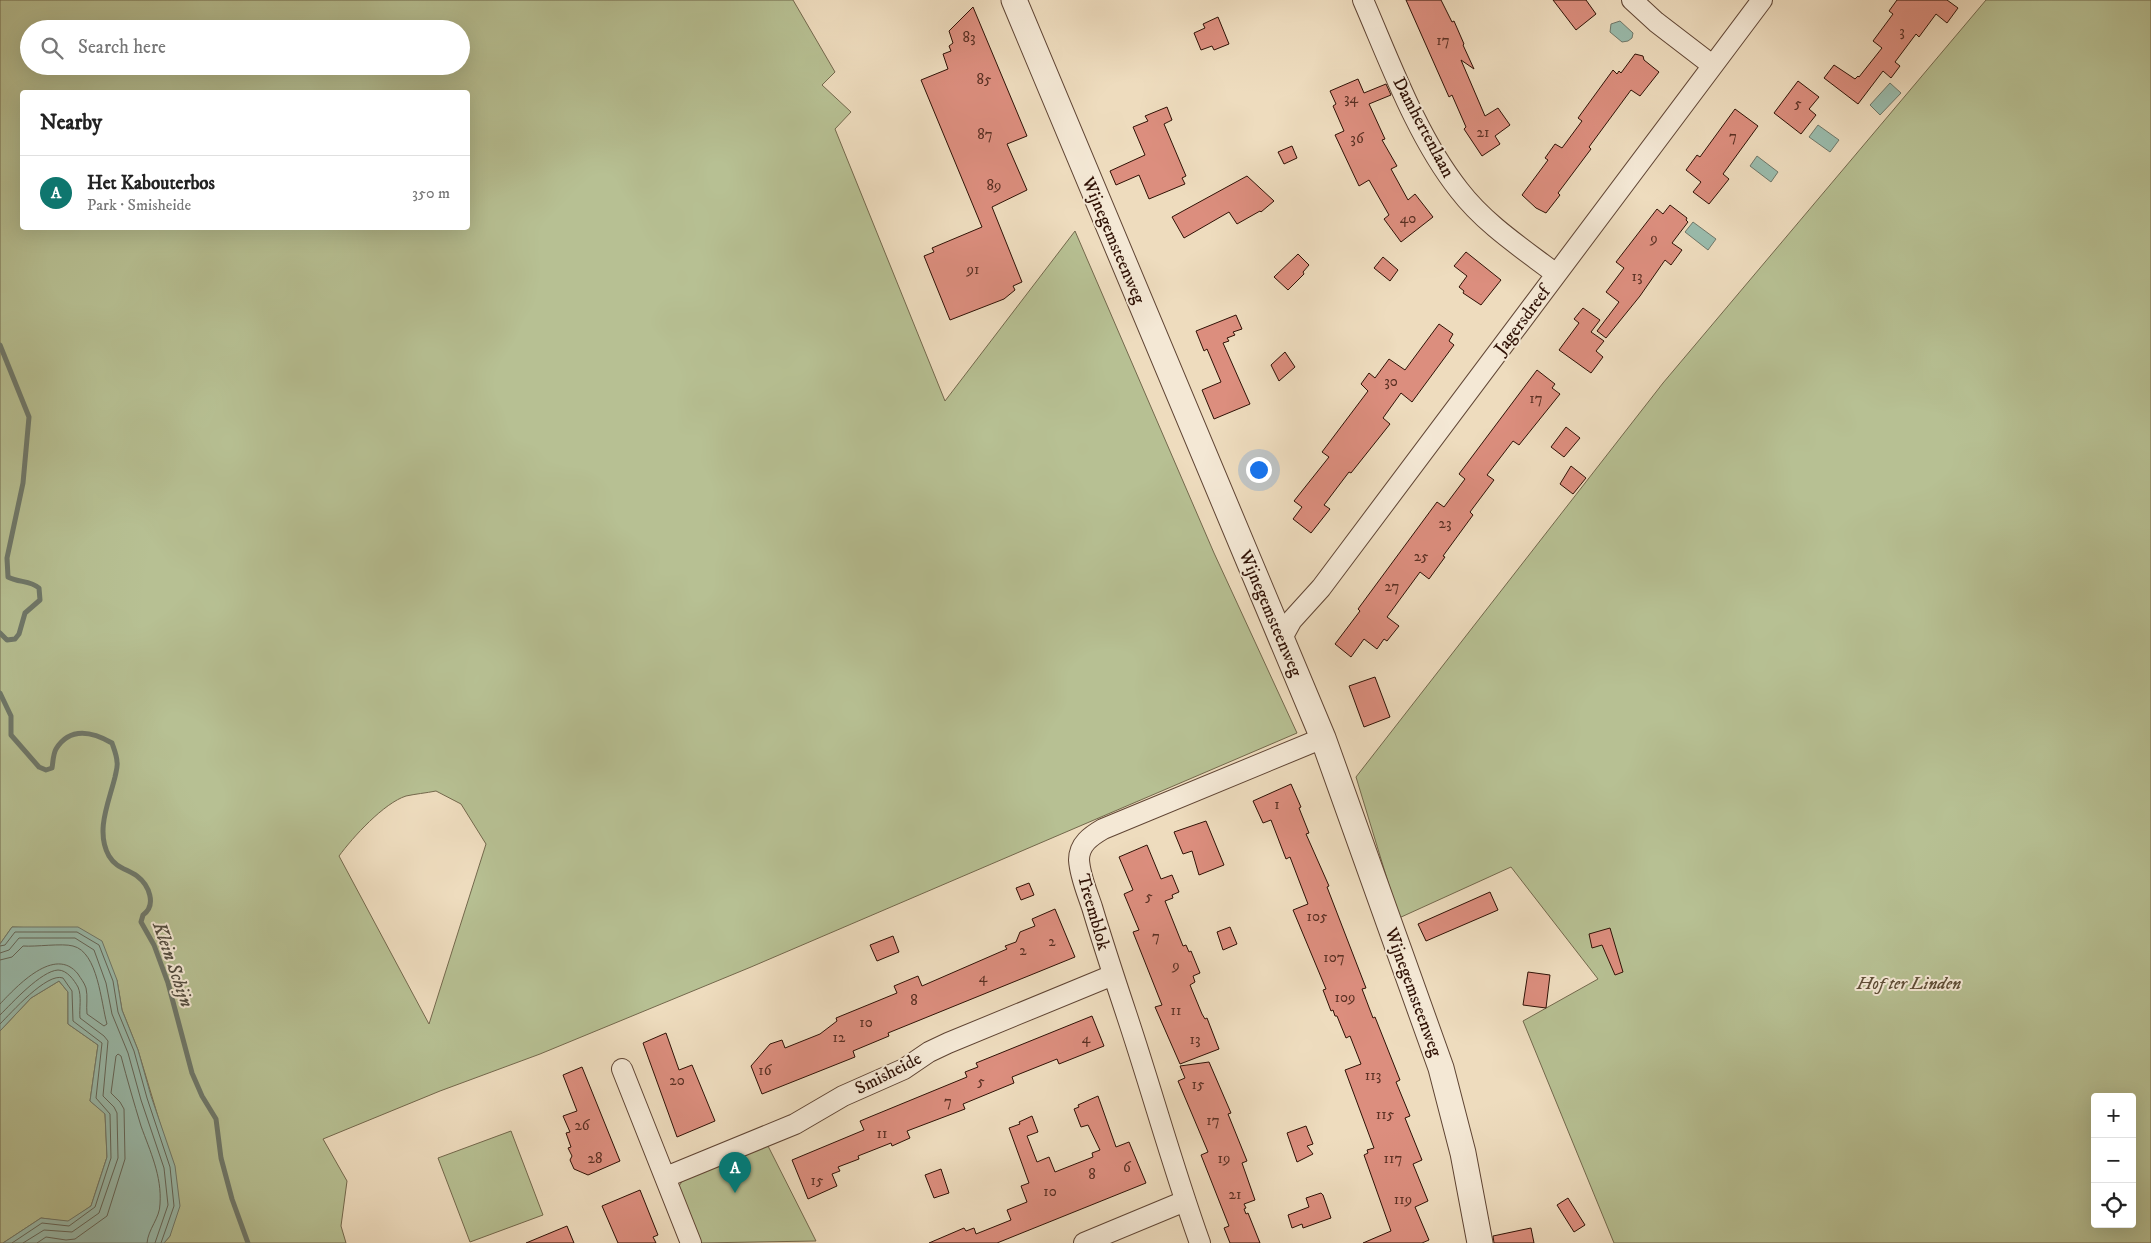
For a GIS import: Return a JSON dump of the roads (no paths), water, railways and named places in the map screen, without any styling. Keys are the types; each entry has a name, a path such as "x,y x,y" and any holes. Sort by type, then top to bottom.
{"street":[{"name":"Wijnegemsteenweg","path":"1014,0 1323,738 1441,1068 1463,1153 1480,1243"},
{"name":"Damhertenlaan","path":"1363,0 1403,91 1428,141 1459,190 1494,226 1556,274"},
{"path":"1632,0 1656,22 1712,66"},
{"name":"Jagersdreef","path":"1282,638 1292,620 1321,588 1762,0"},
{"name":"Treemblok","path":"1200,1243 1185,1201 1156,1104 1112,975 1081,869 1079,858 1081,848 1103,829 1323,738"},
{"name":"Smisheide","path":"666,1177 795,1124 843,1096 904,1069 929,1052 948,1043 1112,975"},
{"path":"622,1069 691,1243"},
{"path":"1084,1243 1185,1201"}],"water":[{"path":"1620,21 1633,33 1632,38 1628,41 1622,42 1610,32 1611,24"},
{"path":"1890,83 1901,93 1880,115 1870,105"},
{"path":"1818,125 1839,140 1830,152 1809,137"},
{"path":"1757,156 1778,172 1771,182 1750,166"},
{"path":"1693,222 1716,239 1708,250 1685,232"},
{"path":"12,927 78,927 102,941 117,980 122,1010 138,1050 151,1096 175,1166 180,1206 170,1236 164,1243 3,1243 41,1218 68,1221 91,1206 107,1157 105,1114 90,1101 98,1045 68,1024 68,992 59,981 31,998 0,1031 0,944"}],"waterway":[{"name":"Klein Schijn","path":"0,345 29,417 23,483 7,558 8,577 36,585 39,588 40,600 25,613 19,634 15,639 7,640 0,633"},
{"name":"Klein Schijn","path":"0,693 11,716 11,735 39,767 46,770 52,768 56,749 68,737 75,734 90,734 112,743 117,765 103,827 105,846 112,860 137,876 145,884 150,895 150,906 143,915 141,922 154,945 168,983 192,1073 202,1096 216,1119 221,1158 232,1199 248,1243"}],"place":[{"name":"Het Kabouterbos","path":"735,1193"}],"park label":[{"name":"Hof ter Linden","path":"1909,983"}]}
